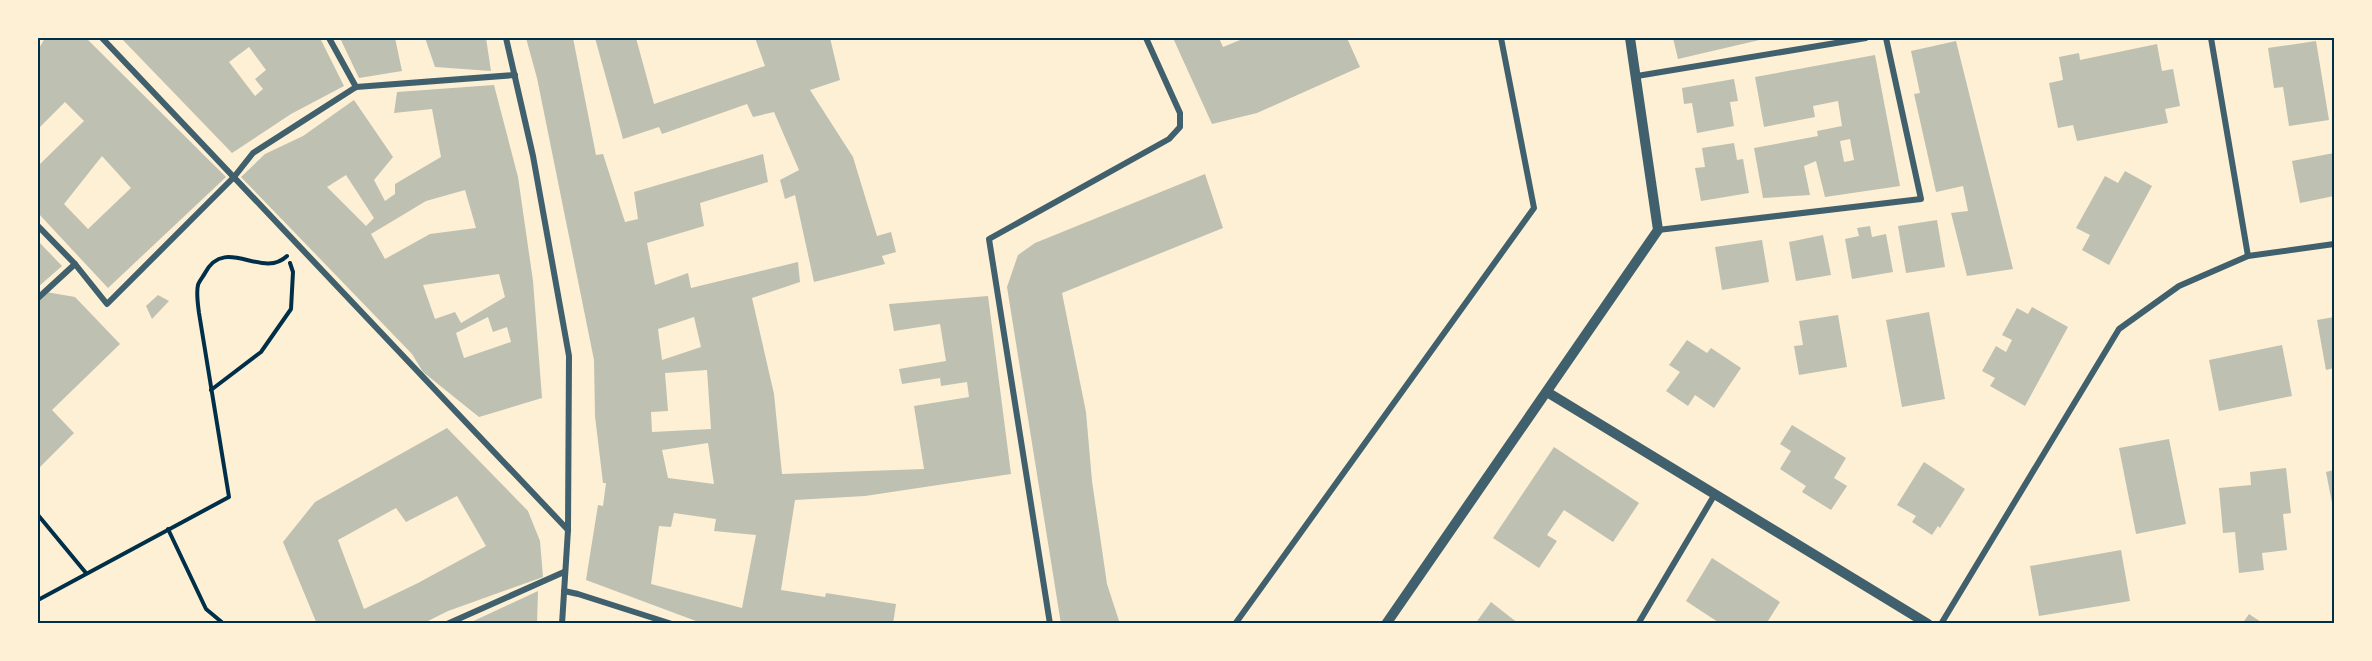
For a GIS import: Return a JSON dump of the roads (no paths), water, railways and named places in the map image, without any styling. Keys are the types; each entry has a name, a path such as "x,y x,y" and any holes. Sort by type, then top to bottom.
{"street":[{"path":"102,38 568,530"},
{"path":"329,38 356,87"},
{"path":"506,38 533,156 569,356 568,530 562,624"},
{"path":"1050,624 989,239 1169,139 1180,127 1180,113 1146,38"},
{"path":"1235,624 1534,208 1501,38"},
{"path":"1386,624 1658,230 1630,38"},
{"path":"1637,76 1866,38"},
{"path":"1658,230 1921,199 1886,38"},
{"path":"2211,38 2248,256"},
{"path":"38,226 75,264 108,304 234,177 253,153 356,87 515,75"},
{"path":"1941,624 2119,329 2179,286 2248,256 2334,244"},
{"path":"38,298 75,264"},
{"path":"1546,392 1928,624"},
{"path":"1638,624 1715,494"},
{"path":"447,624 564,572"},
{"path":"564,591 672,624"}]}
